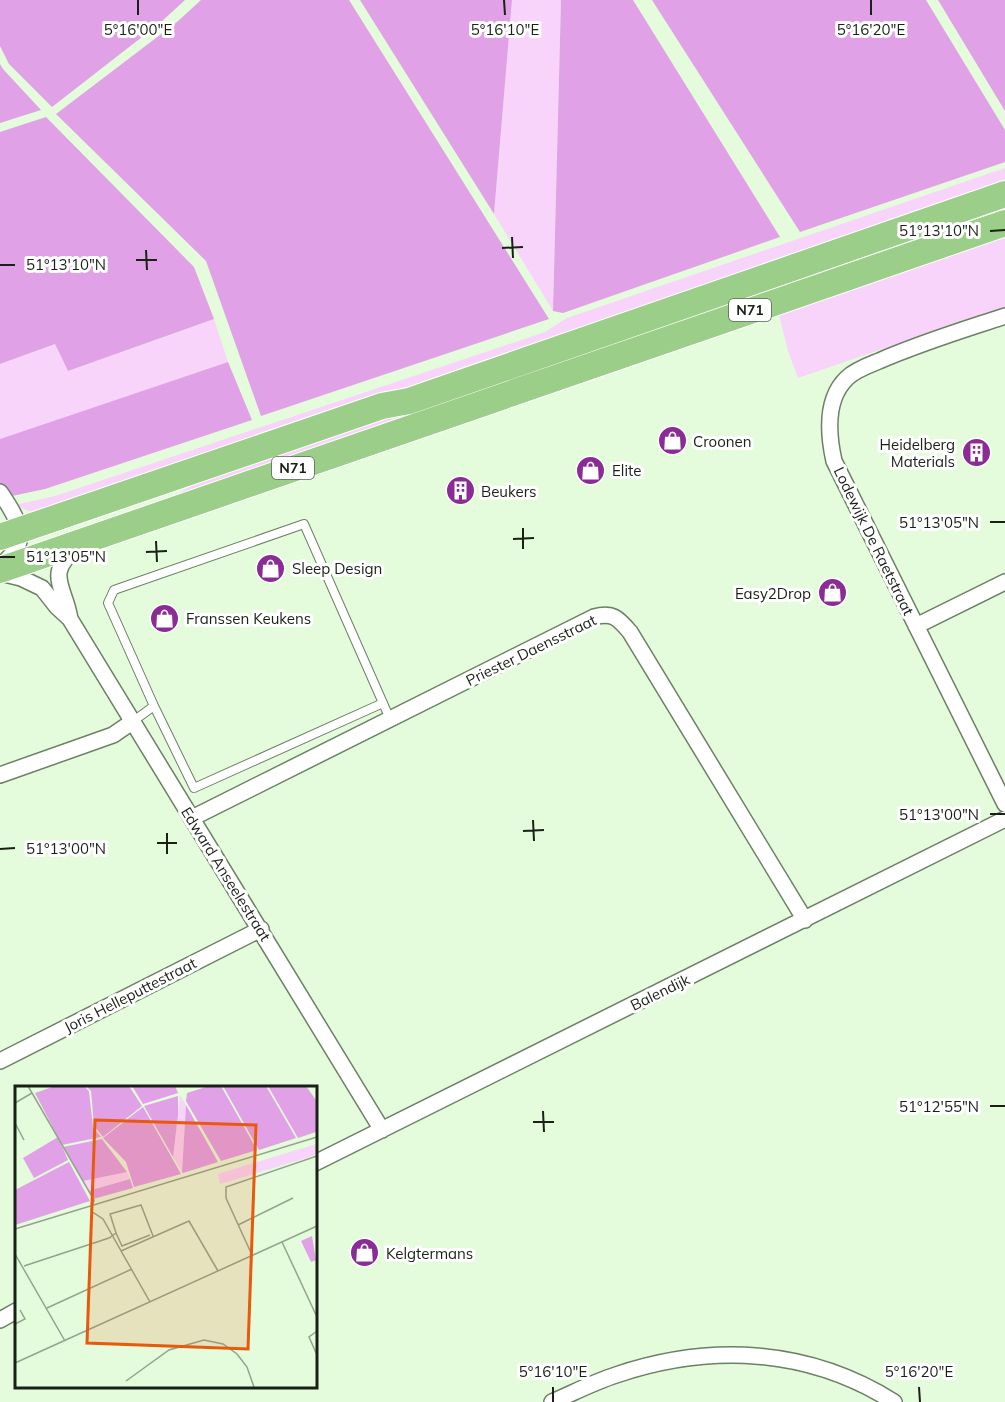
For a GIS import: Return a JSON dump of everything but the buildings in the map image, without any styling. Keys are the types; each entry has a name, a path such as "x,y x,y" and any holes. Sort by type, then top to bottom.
{"highway":[{"name":"N71","path":"10,534 382,406 420,397 1005,194"},
{"name":"N71","path":"0,570 1005,223"}],"street":[{"name":"Lodewijk De Raetstraat","path":"1005,316 897,353 847,378 837,394 829,419 829,440 834,460 1005,804"},
{"path":"0,492 9,506 26,518 37,521 51,520"},
{"path":"0,570 19,544 10,534 9,506"},
{"name":"Edward Anseelestraat","path":"70,620 68,604 58,579 58,568 65,557 90,538"},
{"name":"Edward Anseelestraat","path":"0,570 42,588 70,620 382,1130"},
{"name":"Lodewijk De Raetstraat","path":"916,626 1005,582"},
{"name":"Priester Daensstraat","path":"192,818 594,617 604,614 612,615 621,621 630,632 805,920"},
{"path":"0,775 113,735 132,722"},
{"name":"Balendijk","path":"316,1163 1005,819"},
{"name":"Joris Helleputtestraat","path":"0,1061 261,929"},
{"path":"0,1320 15,1312"},
{"path":"552,1402 616,1375 653,1365 696,1357 732,1355 780,1358 826,1369 867,1386 894,1402"}],"lane":[{"path":"383,703 194,788 108,603 114,590 304,524 383,703 390,719"},
{"path":"132,722 154,706"}],"shaded area":[{"path":"0,0 185,0 160,23 52,107 9,64 0,46"},
{"path":"201,0 349,0 549,319 261,416 206,261 56,114 177,22"},
{"path":"360,0 512,0 494,214"},
{"path":"512,0 561,0 553,311 494,214"},
{"path":"561,0 633,0 780,237 563,313 553,311"},
{"path":"652,0 926,0 1005,130 1005,162 800,232"},
{"path":"938,0 1005,0 1005,111"},
{"path":"0,64 3,69 41,110 0,123"},
{"path":"46,117 194,267 214,319 68,371 55,344 0,364 0,132"},
{"path":"1005,168 1005,180 47,512 29,511 15,505 55,496 545,332 567,318"},
{"path":"1005,203 1005,215 75,531 174,496 198,482"},
{"path":"1005,237 1005,307 798,378 779,315"},
{"path":"214,319 228,362 0,439 0,364 55,344 68,371"},
{"path":"228,362 252,420 45,489 7,497 0,487 0,439"}],"place":[{"name":"Croonen","path":"672,441"},
{"name":"Heidelberg Materials","path":"976,453"},
{"name":"Elite","path":"591,470"},
{"name":"Beukers","path":"460,491"},
{"name":"Sleep Design","path":"271,568"},
{"name":"Easy2Drop","path":"832,593"},
{"name":"Franssen Keukens","path":"165,618"},
{"name":"Kelgtermans","path":"365,1253"}]}
